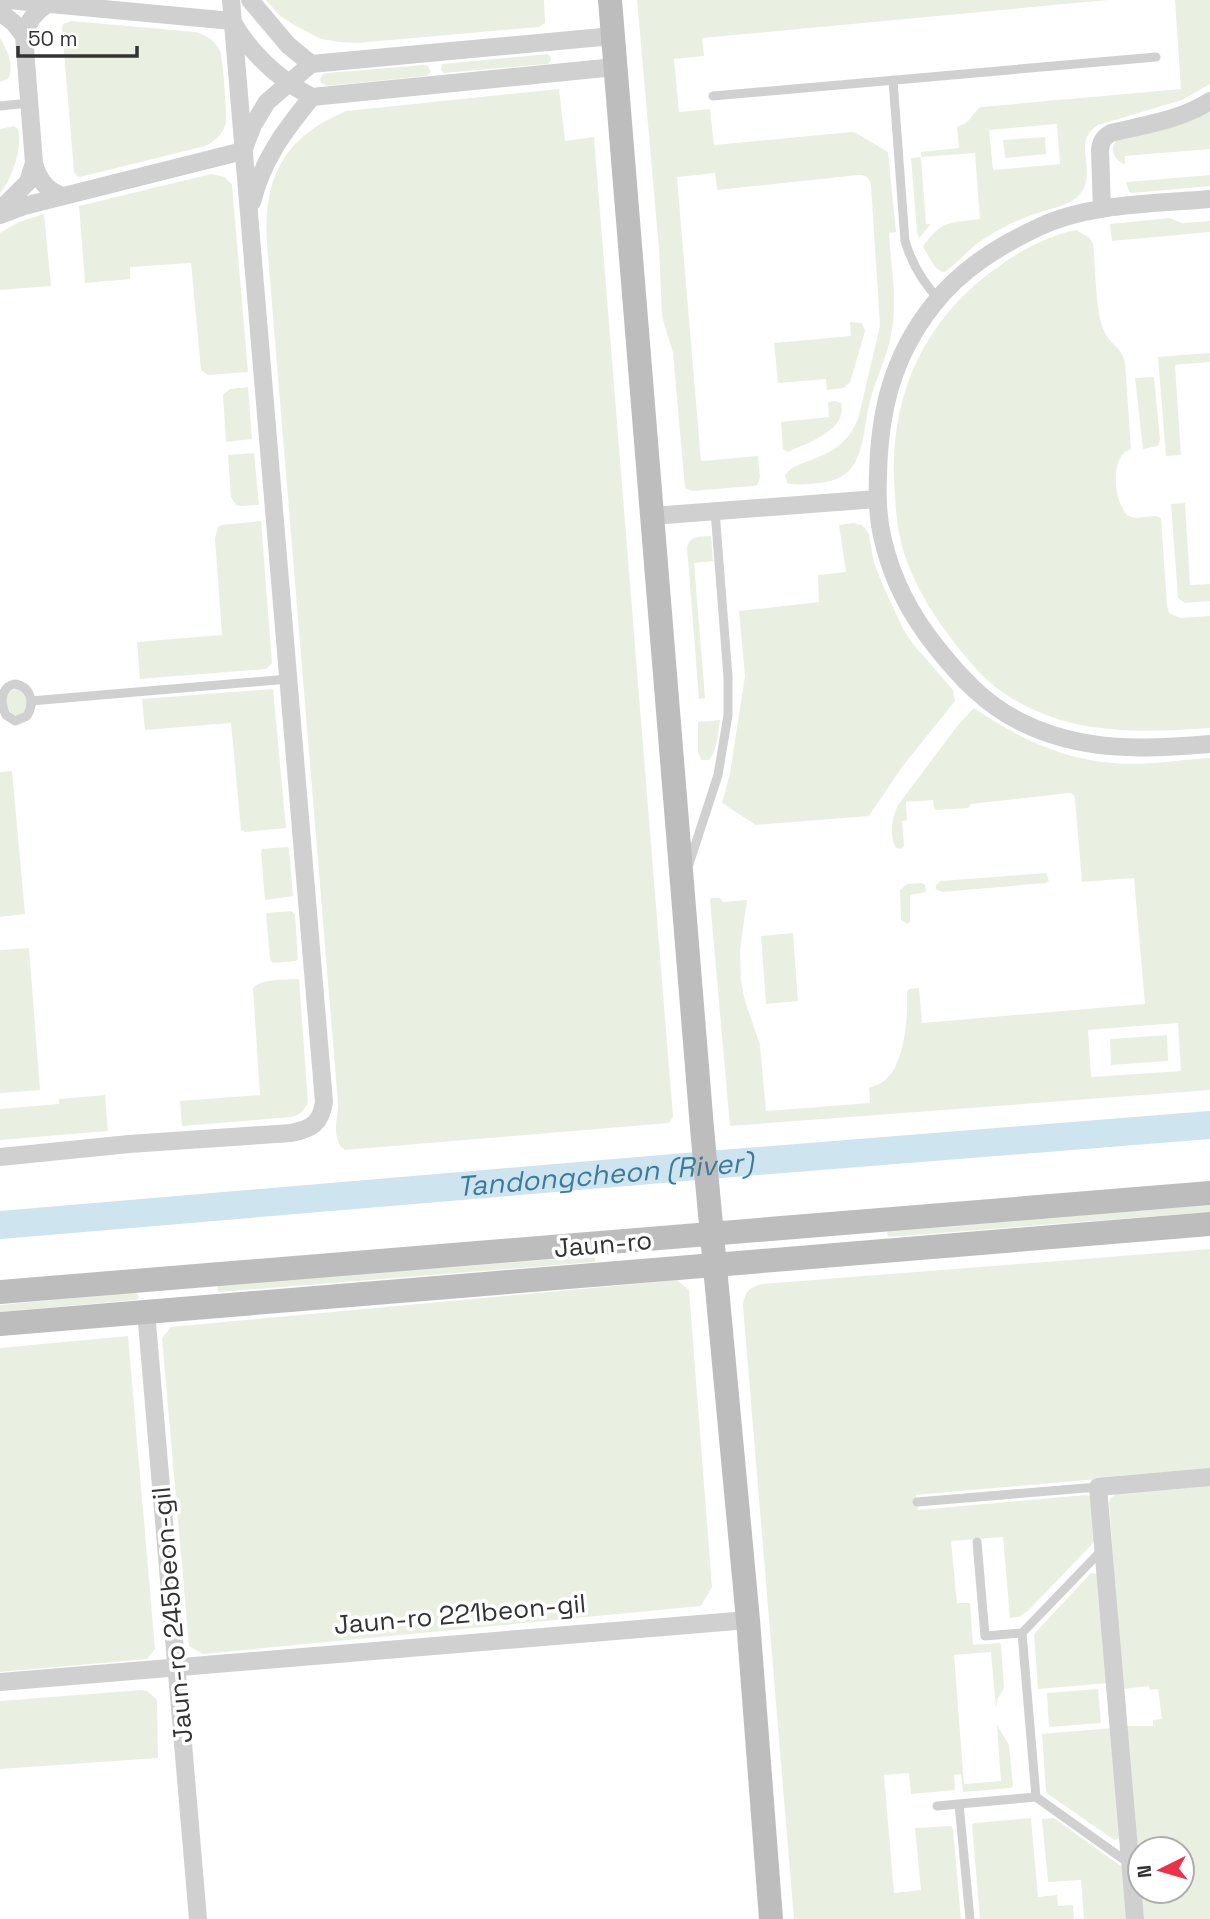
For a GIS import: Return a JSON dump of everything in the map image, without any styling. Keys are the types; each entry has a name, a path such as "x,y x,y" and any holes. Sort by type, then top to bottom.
{"street":[{"path":"8,0 232,22 250,48 270,68 288,83 313,97 615,67"},
{"path":"0,1157 129,1144 291,1133 311,1127 322,1114 324,1102 321,1063 231,0"},
{"path":"250,0 288,45 312,64"},
{"path":"610,0 708,1204 748,1620 771,1919"},
{"path":"47,4 29,21 24,36 29,103 36,172 48,189 63,196"},
{"path":"0,12 14,23 24,36"},
{"path":"243,151 260,111 267,102 312,64 613,36"},
{"path":"250,220 256,186 270,154 313,97"},
{"path":"1102,209 1100,150 1105,136 1111,132 1181,115 1210,101"},
{"path":"0,213 243,151"},
{"path":"0,213 28,182 34,163"},
{"path":"1210,200 1102,209 1076,214 1042,225 969,268 920,323 894,374 887,395 878,444 877,499 883,539 892,570 922,629 947,662 989,703 1030,726 1090,745 1132,748 1210,744"},
{"path":"652,516 877,499"},
{"name":"Jaun-ro","path":"0,1292 1210,1193"},
{"name":"Jaun-ro","path":"0,1324 1210,1224"},
{"name":"Jaun-ro 245beon-gil","path":"146,1311 198,1919"},
{"path":"1128,1835 1098,1487 1210,1478"},
{"name":"Jaun-ro 221beon-gil","path":"0,1682 748,1620"}],"lane":[{"path":"713,96 1156,57"},
{"path":"893,80 905,241 918,274 939,299"},
{"path":"0,106 29,103"},
{"path":"682,886 718,775 728,715 729,677 715,511"},
{"path":"31,701 289,679"},
{"path":"917,1502 1098,1487"},
{"path":"977,1542 985,1636 1022,1633 1104,1549"},
{"path":"1022,1633 1036,1797"},
{"path":"937,1806 1036,1797 1126,1861"},
{"path":"959,1804 970,1919"}],"green space":[{"path":"266,0 544,0 545,23 539,27 357,43 340,42 321,39 296,26 280,16"},
{"path":"637,0 1108,0 702,38 704,56 674,59 679,112 710,109 714,145 852,132 888,152 896,232 889,233 894,297 891,335 870,401 859,454 854,465 835,480 803,485 787,483 785,475 796,466 836,448 848,436 858,419 880,326 869,180 866,176 859,175 717,190 715,173 677,177 701,461 758,456 760,478 757,485 753,486 692,491 685,488 673,353 662,316 659,249"},
{"path":"1175,0 1210,0 1210,84 1182,100 1098,125 1086,140 1087,176 1085,185 1076,198 1062,206 1000,229 942,272 935,267 923,247 935,231 947,224 980,219 975,153 921,157 921,152 959,148 957,127 969,120 981,107 1181,89","holes":["1057,124 1060,164 993,170 989,130"]},
{"path":"72,21 195,32 210,38 220,51 226,117 225,126 216,140 205,146 77,176 74,172 62,28 63,24"},
{"path":"0,38 11,68 8,79 0,82"},
{"path":"547,54 551,57 548,64 444,73 441,70 442,64"},
{"path":"428,66 431,72 426,76 327,86 321,83 320,79 327,73"},
{"path":"559,89 565,141 594,137 673,1117 669,1123 345,1150 340,1146 336,1129 338,1103 267,244 269,199 281,162 292,147 324,122 346,111"},
{"path":"1210,110 1210,149 1125,156 1125,164 1117,160 1113,153 1113,145 1118,138"},
{"path":"14,126 18,129 18,154 0,194 0,129"},
{"path":"1045,137 1046,154 1005,158 1003,140"},
{"path":"921,157 926,224 931,224 919,238 917,232 911,158"},
{"path":"211,174 225,177 232,185 248,372 208,375 201,370 191,263 130,267 130,279 85,283 79,206"},
{"path":"1210,175 1210,186 1133,193 1129,192 1126,182"},
{"path":"44,214 51,286 0,290 0,233 19,222"},
{"path":"1170,218 1182,223 1210,221 1210,232 1112,241 1110,224"},
{"path":"1076,230 1090,238 1093,244 1101,322 1106,336 1121,352 1125,362 1131,449 1120,458 1116,473 1120,503 1129,516 1161,518 1169,613 1180,618 1210,616 1210,728 1130,731 1079,725 1029,708 1005,694 977,669 938,621 919,588 902,546 895,495 896,431 903,400 926,343 944,317 966,293 991,272 1031,246"},
{"path":"850,322 862,323 865,331 850,383 843,388 827,390 826,379 778,383 774,343 851,336"},
{"path":"1210,353 1210,362 1175,365 1181,455 1166,456 1158,357"},
{"path":"1154,377 1160,440 1158,446 1143,449 1135,378"},
{"path":"248,387 252,439 226,442 223,395 230,389"},
{"path":"828,402 841,403 842,412 833,427 788,452 783,449 781,422 829,417"},
{"path":"254,453 259,505 236,505 231,497 228,455"},
{"path":"1185,503 1190,585 1210,584 1210,601 1185,603 1178,598 1171,504"},
{"path":"261,521 272,663 266,669 140,679 137,642 222,635 215,538 218,527"},
{"path":"854,523 866,529 869,535 874,563 903,629 953,690 955,701 902,767 869,816 756,825 722,803 730,773 745,676 739,611 819,602 818,575 846,572 839,525"},
{"path":"711,536 713,561 694,563 705,698 699,699 687,547 693,539"},
{"path":"20,689 27,696 24,712 16,716 8,709 7,702 7,693"},
{"path":"273,689 286,828 245,832 241,830 231,723 145,730 142,699"},
{"path":"974,708 1023,737 1075,757 1125,764 1210,758 1210,1090 730,1126 711,898 720,898 723,902 747,900 740,949 741,981 760,1045 766,1111 870,1103 869,1088 891,1074 901,1053 909,989 919,988 922,1023 1145,1004 1134,878 1082,882 1074,795 1070,793 936,810 933,800 906,802 907,820 902,821 904,846 901,849 896,848 892,827 898,805 958,725","holes":["1178,1023 1181,1071 1091,1077 1088,1030"]},
{"path":"720,720 713,754 709,760 701,760 698,751 698,722"},
{"path":"12,771 25,914 0,917 0,772"},
{"path":"287,847 293,896 265,900 261,851"},
{"path":"1046,873 1049,881 1046,883 942,892 936,889 936,885 941,881"},
{"path":"922,883 926,892 910,895 910,922 907,924 901,920 900,890 907,884"},
{"path":"291,911 295,915 298,959 273,963 270,959 266,913"},
{"path":"793,933 798,1001 766,1004 761,936"},
{"path":"29,948 40,1090 0,1093 0,950"},
{"path":"299,979 308,1102 303,1110 291,1117 182,1126 180,1101 260,1095 253,988 268,981"},
{"path":"1167,1035 1168,1061 1111,1065 1110,1039"},
{"path":"105,1095 108,1131 0,1140 0,1109 59,1104 59,1099"},
{"path":"1210,1205 1210,1212 888,1237 887,1230"},
{"path":"1210,1249 1210,1469 916,1495 918,1510 1090,1496 1095,1541 1028,1611 1019,1617 1010,1618 1003,1537 951,1541 957,1603 970,1603 973,1645 1001,1644 1004,1688 996,1709 991,1652 954,1655 964,1784 1001,1781 997,1725 1009,1745 1013,1786 963,1792 961,1774 954,1775 955,1790 911,1794 909,1773 884,1775 894,1893 921,1890 915,1828 951,1826 961,1919 794,1919 743,1306 746,1294 762,1284"},
{"path":"595,1256 595,1262 218,1292 217,1285"},
{"path":"677,1280 689,1290 712,1587 701,1606 203,1654 189,1646 162,1338 171,1327"},
{"path":"135,1292 139,1296 135,1300 0,1312 0,1305"},
{"path":"128,1336 155,1649 147,1659 0,1672 0,1348"},
{"path":"1210,1485 1210,1919 1144,1919 1142,1905 1196,1905 1196,1835 1136,1835 1126,1726 1153,1726 1153,1720 1162,1719 1158,1689 1150,1690 1149,1686 1123,1689 1109,1503 1116,1494"},
{"path":"1091,1573 1097,1574 1109,1683 1038,1689 1034,1634"},
{"path":"1098,1689 1101,1723 1049,1727 1047,1693"},
{"path":"142,1690 157,1700 158,1758 0,1769 0,1701"},
{"path":"1112,1728 1121,1838 1114,1840 1048,1794 1042,1734"},
{"path":"1031,1818 1038,1897 1057,1895 1058,1906 1073,1905 1074,1919 980,1919 972,1825"},
{"path":"1054,1818 1122,1867 1129,1919 1084,1919 1081,1880 1048,1882 1042,1819"}],"waterway":[{"name":"Tandongcheon (River)","path":"0,1225 1210,1125"}]}
